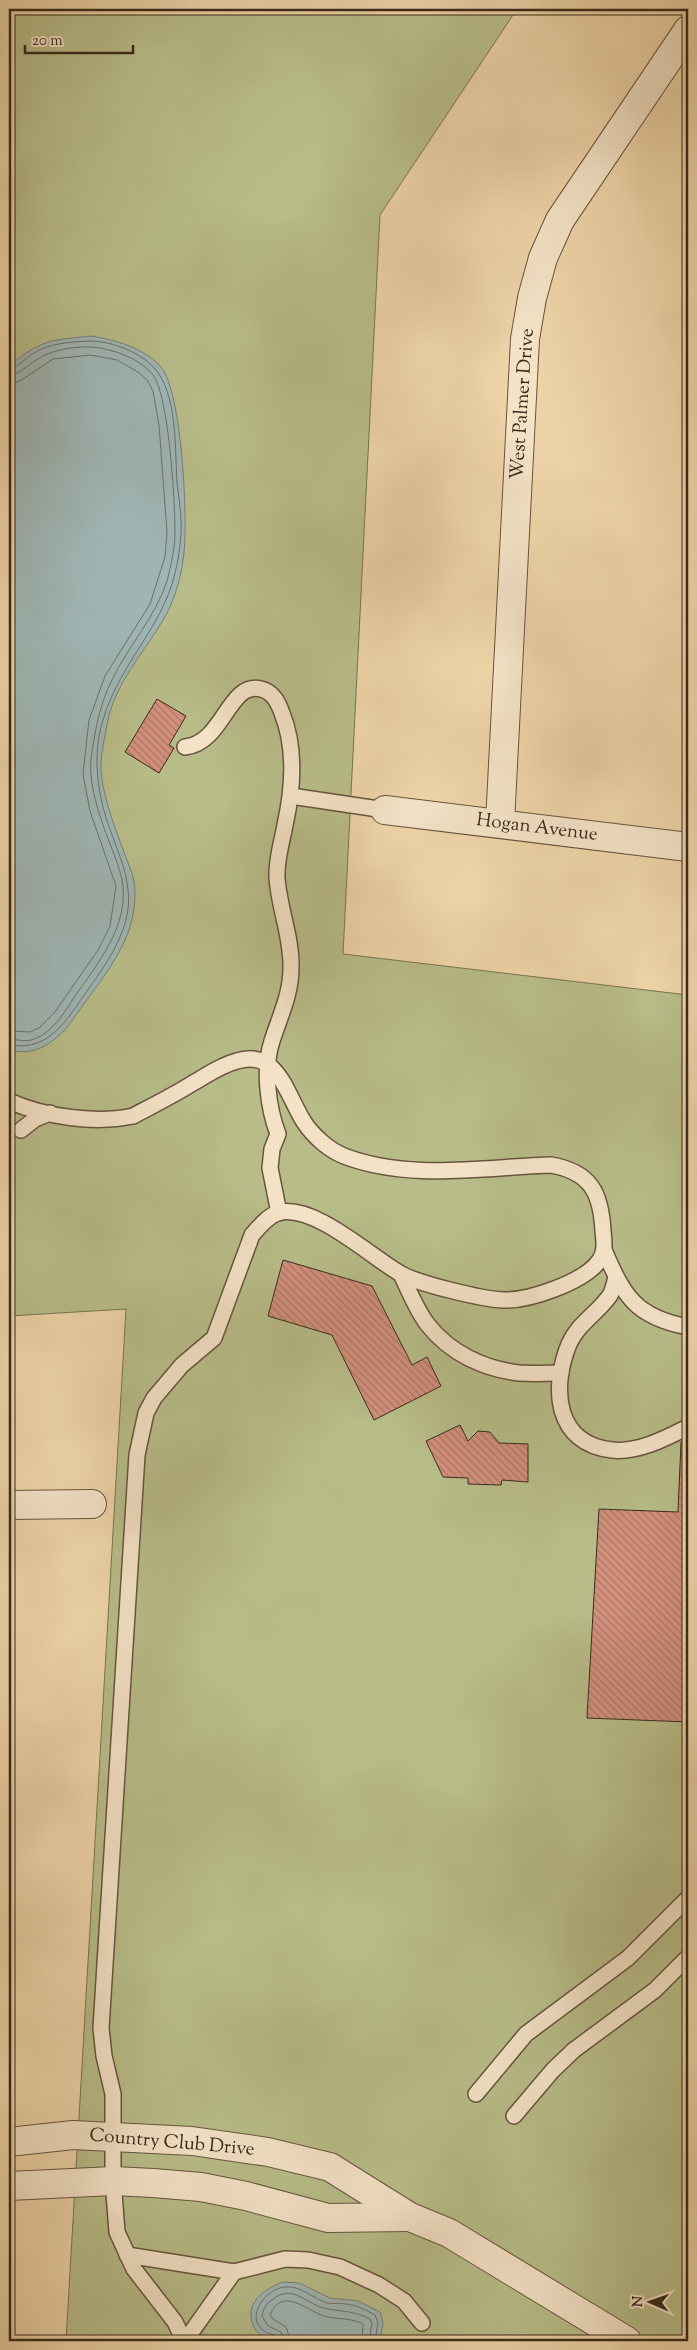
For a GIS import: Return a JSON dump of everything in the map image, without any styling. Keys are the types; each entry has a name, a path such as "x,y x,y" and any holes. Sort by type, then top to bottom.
{"street":[{"name":"West Palmer Drive","path":"500,823 525,339 532,298 543,258 560,220 688,30"},
{"name":"Hogan Avenue","path":"385,810 688,847"},
{"path":"9,1505 92,1504"},
{"name":"Country Club Drive","path":"9,2142 73,2135 192,2141 268,2152 330,2167 410,2217 449,2233 627,2341"},
{"name":"Country Club Drive","path":"9,2186 113,2182 201,2187 246,2196 328,2218 410,2217"}],"lane":[{"path":"185,747 192,746 212,734 240,692 249,688 271,693 279,704 287,724 292,764 291,796 280,848 277,877 291,967 287,998 271,1042 268,1062 274,1123 278,1134 272,1149 270,1168 278,1213"},
{"path":"291,796 385,810"},
{"path":"9,1101 50,1113 98,1119 117,1119 134,1116 225,1065 252,1058 268,1062 286,1087 304,1123 318,1139 342,1155 366,1163 411,1169 460,1170 551,1165 574,1171 584,1177 594,1189 600,1206 604,1250 616,1277 628,1297 639,1309 654,1316 688,1326"},
{"path":"21,1130 35,1119 50,1113"},
{"path":"234,2272 184,2341 174,2322 134,2269 117,2232 113,2182 112,2094 104,2056 101,2028 137,1455 146,1413 154,1398 182,1365 214,1338 252,1235 260,1225 278,1213 300,1214 332,1228 362,1246 401,1274 490,1299 526,1299 580,1276 600,1260 604,1250"},
{"path":"401,1274 428,1325 450,1348 474,1360 499,1369 520,1373 561,1373"},
{"path":"616,1277 610,1297 574,1333 562,1363 560,1404 565,1421 581,1440 613,1450 655,1442 688,1427"},
{"path":"476,2094 526,2034 628,1958 688,1898"},
{"path":"514,2116 553,2070 574,2050 622,2017 655,1990 688,1957"},
{"path":"127,2255 234,2272 285,2259 308,2260 340,2267 379,2285 404,2301 422,2323"}],"green space":[{"path":"9,9 517,9 380,215 343,954 688,995 688,2341 66,2341 126,1309 9,1316"}],"water":[{"path":"92,336 129,346 146,354 161,367 168,381 179,430 184,490 185,543 181,573 173,600 159,627 124,680 111,709 102,749 101,772 105,794 134,882 134,908 128,933 110,967 61,1034 45,1046 28,1051 18,1051 9,1049 9,366 30,350 48,342"},
{"path":"283,2282 299,2283 330,2298 358,2301 380,2312 383,2322 380,2341 300,2342 270,2339 261,2335 256,2331 252,2322 252,2306 263,2293"}],"building":[{"path":"157,699 186,716 169,745 174,748 159,773 125,752"},
{"path":"283,1260 372,1286 412,1365 427,1357 441,1386 374,1420 332,1335 268,1316"},
{"path":"460,1425 468,1441 478,1431 490,1432 499,1443 528,1444 528,1482 502,1480 501,1485 468,1484 468,1478 443,1477 426,1441"},
{"path":"681,1442 688,1442 688,1722 587,1718 599,1509 678,1512"}]}
